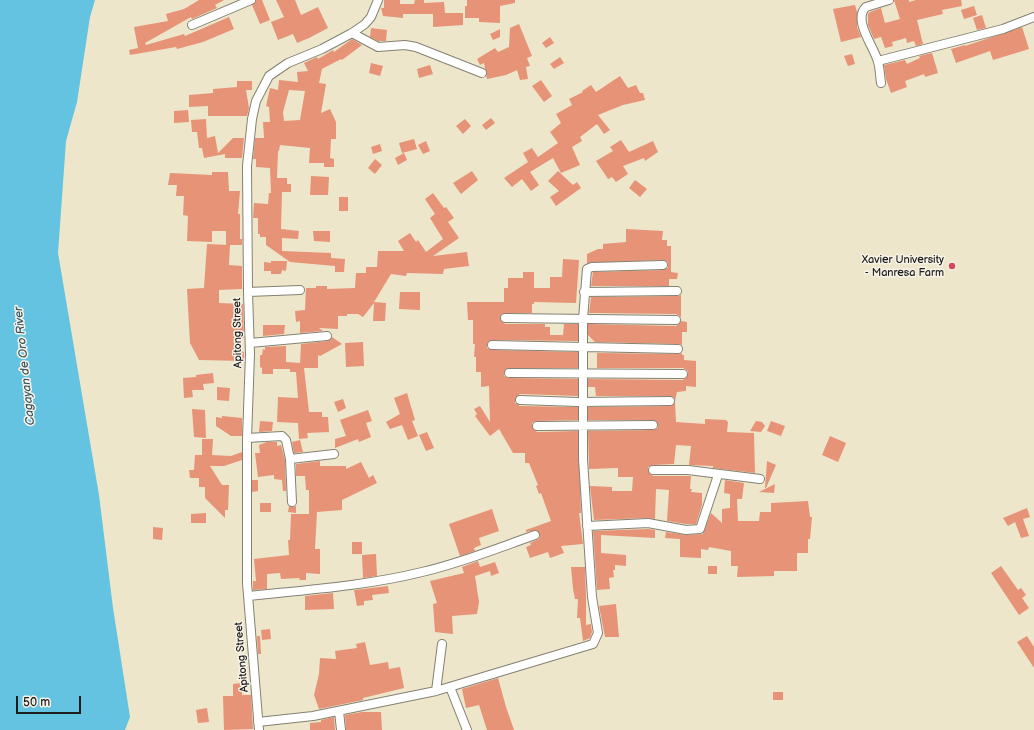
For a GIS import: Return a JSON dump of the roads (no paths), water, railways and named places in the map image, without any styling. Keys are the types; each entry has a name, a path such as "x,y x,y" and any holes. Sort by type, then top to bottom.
{"street":[{"path":"192,25 251,0"},
{"path":"369,0 375,10"},
{"name":"Apitong Street","path":"259,726 248,596 247,438 250,343 247,166 256,102 269,76 288,63 322,49 352,33 365,24 375,10 378,0"},
{"path":"881,83 878,61 863,28 863,12 866,7 889,0"},
{"path":"878,61 1003,29 1034,17"},
{"path":"352,33 378,47 405,45 416,47 482,72"},
{"path":"259,726 436,691 593,644 598,634 592,597 587,526 583,426 583,319 587,269 592,267 663,266"},
{"path":"248,292 300,290"},
{"path":"584,292 677,291"},
{"path":"505,318 676,320"},
{"path":"250,343 327,336"},
{"path":"492,345 678,348"},
{"path":"509,373 683,374"},
{"path":"520,400 584,402 670,401"},
{"path":"537,426 653,425"},
{"path":"247,438 282,436 286,440 290,459 292,502"},
{"path":"290,459 334,454"},
{"path":"653,470 688,470 718,475 760,479"},
{"path":"587,526 648,523 686,530 700,529 718,475"},
{"path":"248,596 375,582 422,572 466,559 535,535"},
{"path":"436,691 442,644"},
{"path":"450,687 467,730"},
{"path":"339,711 341,730"}],"water":[{"name":"Cagayan de Oro River","path":"0,0 95,0 90,17 77,102 66,141 58,253 99,495 113,608 130,717 125,730 0,730"}],"place":[{"name":"Xavier University - Manresa Farm","path":"952,266"}]}
